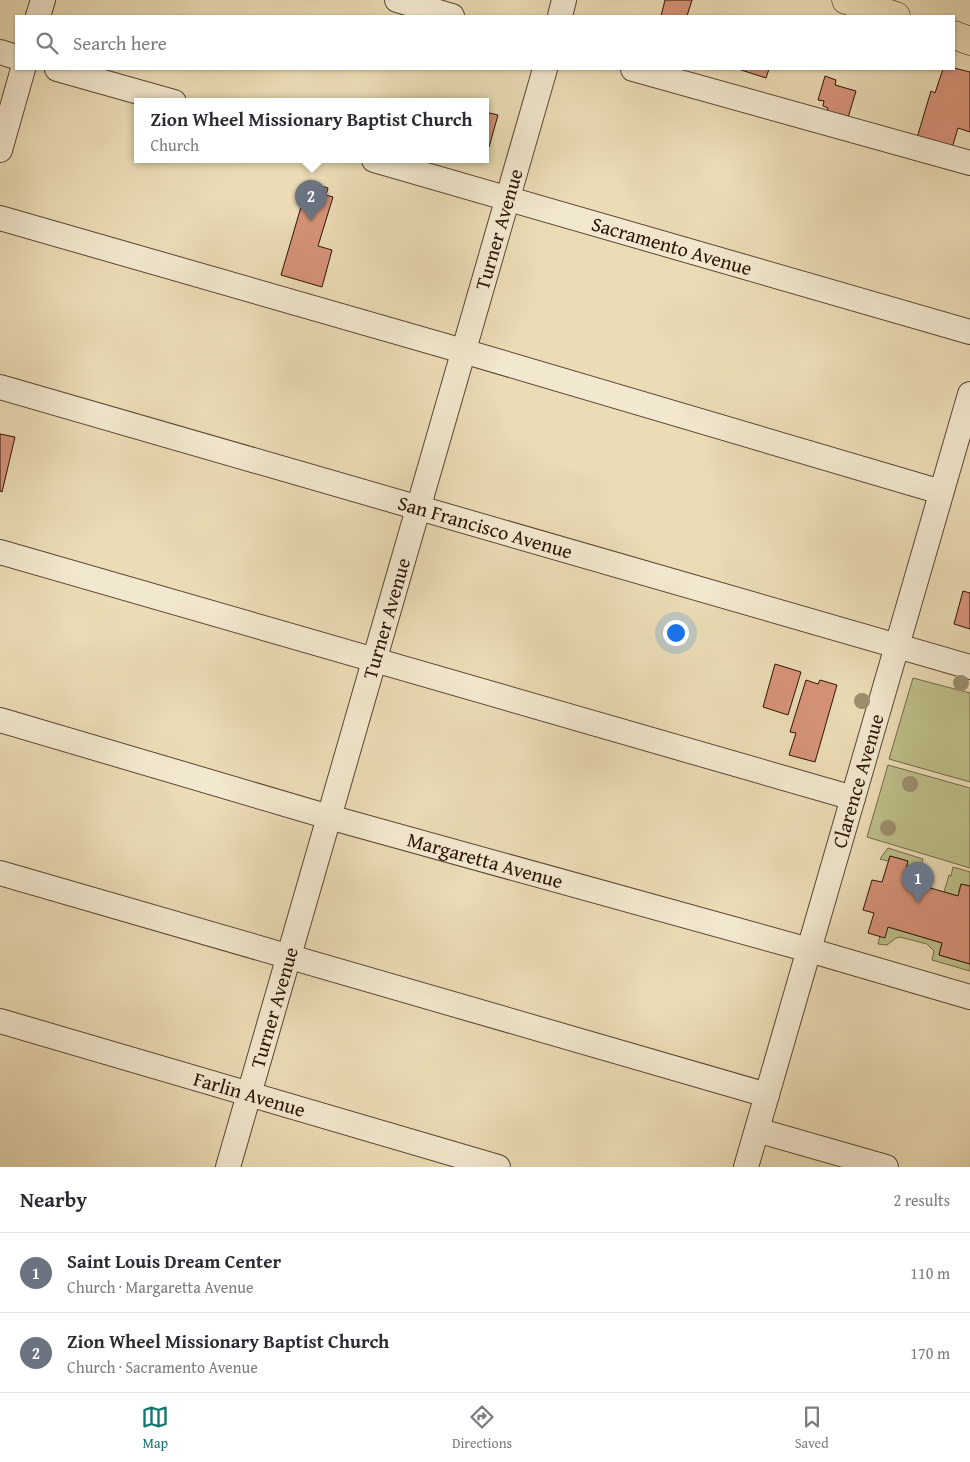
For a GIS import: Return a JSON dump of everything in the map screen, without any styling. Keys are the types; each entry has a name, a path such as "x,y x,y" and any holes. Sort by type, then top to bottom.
{"main road":[{"path":"846,0 893,15"},
{"path":"955,35 970,41"}],"street":[{"path":"38,15 43,0"},
{"path":"397,0 449,15"},
{"path":"560,15 564,0"},
{"path":"0,52 15,57"},
{"path":"0,150 23,70"},
{"path":"62,70 160,98"},
{"name":"Turner Avenue","path":"228,1167 545,70"},
{"path":"637,70 970,162"},
{"name":"Sacramento Avenue","path":"384,163 970,332"},
{"path":"0,218 463,351 941,492"},
{"name":"San Francisco Avenue","path":"0,387 970,667"},
{"name":"Clarence Avenue","path":"746,1167 970,394"},
{"path":"0,552 852,798"},
{"name":"Margaretta Avenue","path":"0,720 329,817 809,950 970,997"},
{"path":"0,873 767,1095"},
{"name":"Farlin Avenue","path":"0,1022 498,1167"},
{"path":"757,1130 886,1167"}],"green space":[{"path":"913,678 970,693 970,782 889,759"},
{"path":"888,765 970,788 970,868 867,837"},
{"path":"888,848 923,859 916,883 903,880 908,861 890,856 888,861 880,859"},
{"path":"953,867 970,872 970,886 961,884 958,896 944,892"},
{"path":"888,927 942,943 939,955 970,964 970,971 932,960 934,951 927,944 900,937 887,945 878,944 880,936"}],"building":[{"path":"665,0 692,0 687,15 661,15"},
{"path":"955,68 970,72 970,132 958,128 951,151 916,141 931,91 935,93 943,70 955,70"},
{"path":"741,70 769,70 766,78"},
{"path":"825,76 836,80 835,85 856,91 847,121 826,115 828,108 823,106 824,101 818,100"},
{"path":"489,113 498,115 489,147"},
{"path":"315,184 328,188 326,195 333,197 318,246 332,250 322,287 281,275 306,190 313,191"},
{"path":"0,434 15,437 2,492 0,491"},
{"path":"963,591 970,593 970,629 954,624"},
{"path":"775,664 801,672 788,715 763,707"},
{"path":"806,680 818,684 820,680 837,685 815,762 789,755 796,733 790,732"},
{"path":"890,856 908,861 903,880 958,896 961,884 970,886 970,964 939,955 942,943 888,927 885,938 868,933 874,913 863,910 872,880 882,882"}],"place":[{"name":"Zion Wheel Missionary Baptist Church","path":"311,221"},
{"name":"Saint Louis Dream Center","path":"918,903"}]}
